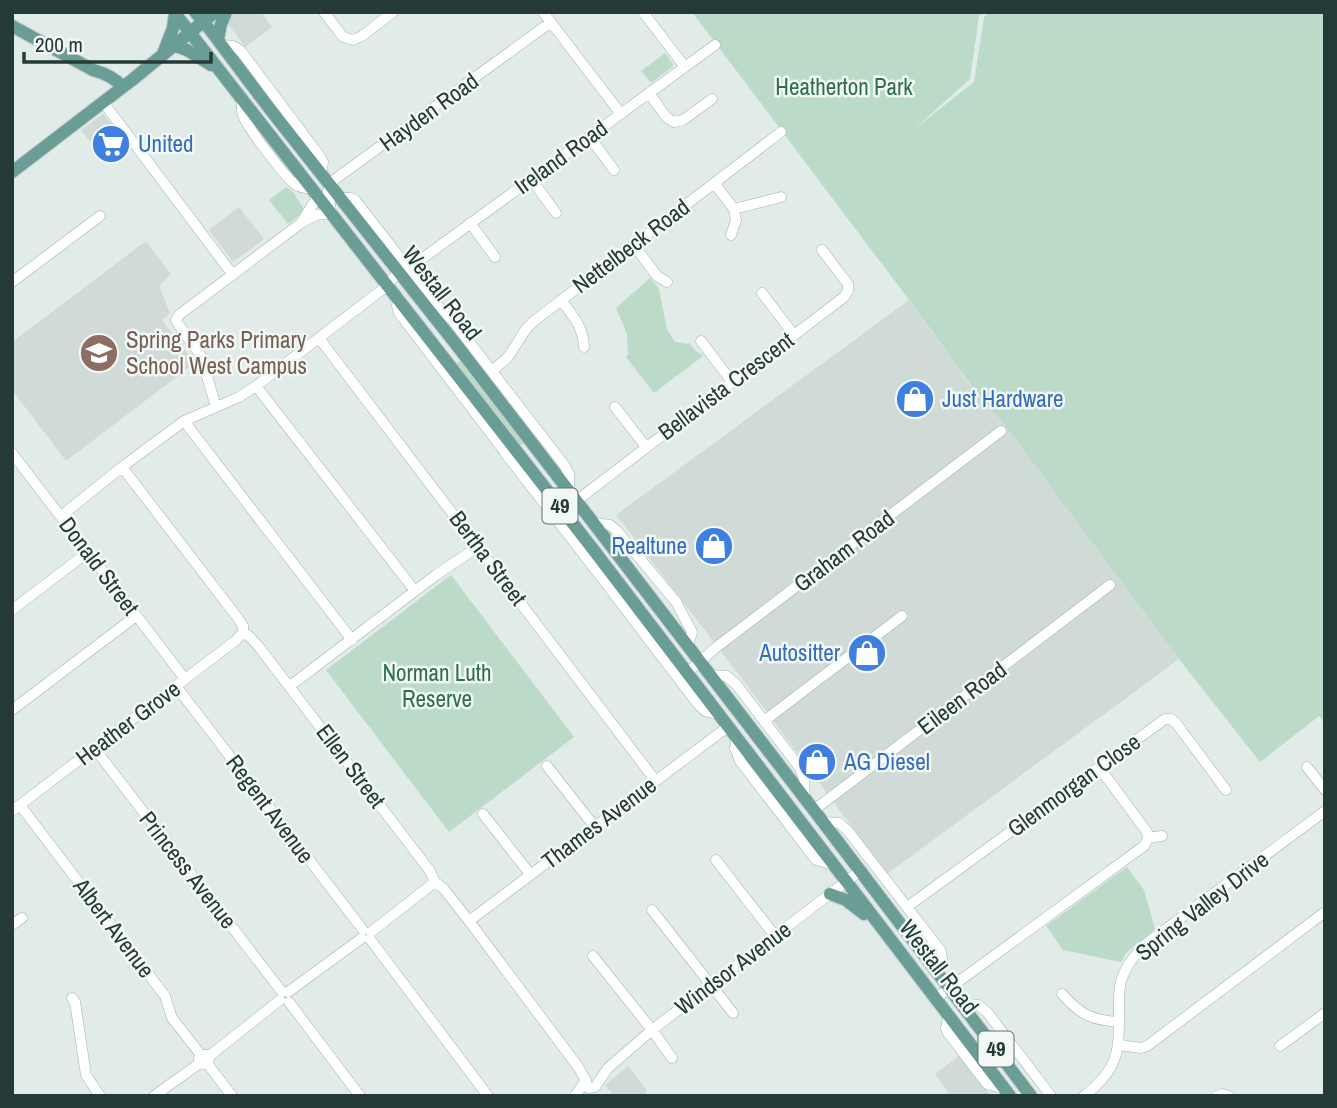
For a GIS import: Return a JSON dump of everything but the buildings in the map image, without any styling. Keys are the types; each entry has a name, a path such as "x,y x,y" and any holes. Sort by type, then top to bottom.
{"main road":[{"path":"12,172 190,32 199,17 215,12"},
{"path":"220,42 220,24 226,12"},
{"path":"162,54 173,28 174,13"},
{"name":"49","path":"174,13 190,32"},
{"name":"Westall Road","path":"199,17 330,186 403,270 510,415 700,661 715,675 804,798 1031,1096"},
{"path":"12,26 93,70 120,89"},
{"name":"Westall Road","path":"190,32 592,548 604,572 688,672 729,726 736,743 936,998 948,1021 1008,1093"},
{"path":"173,46 187,50 220,71"},
{"path":"592,548 605,538"},
{"path":"830,894 852,903 883,930"}],"street":[{"path":"324,12 343,37 353,40 393,12"},
{"path":"543,12 621,114"},
{"path":"643,12 685,67"},
{"name":"Hayden Road","path":"330,186 334,180 551,22"},
{"name":"Ireland Road","path":"61,516 184,421 239,397 256,386 388,285 403,270 715,45"},
{"path":"649,93 672,122 683,120 712,99"},
{"path":"103,102 233,275"},
{"name":"Nettelbeck Road","path":"492,371 511,353 530,325 781,132"},
{"path":"589,136 614,170"},
{"path":"531,179 556,212"},
{"path":"714,183 734,209 736,220 731,235"},
{"path":"216,407 201,356 176,320 300,223 316,215 331,213 327,194 330,186"},
{"path":"300,223 311,209 315,192"},
{"path":"734,209 781,197"},
{"path":"12,282 100,216"},
{"path":"470,223 495,257"},
{"path":"633,244 657,276 667,282"},
{"name":"Bellavista Crescent","path":"563,511 573,495 646,447 844,297 848,291 847,282 822,250"},
{"name":"Westall Road","path":"403,270 453,321 567,469 573,495"},
{"path":"762,293 794,335"},
{"name":"Westall Road","path":"399,298 399,313 505,452 604,572 697,703 705,711 720,715"},
{"path":"561,300 581,328 584,347"},
{"name":"Bertha Street","path":"319,338 656,780"},
{"path":"701,341 732,382"},
{"path":"256,386 415,591"},
{"path":"509,393 510,415"},
{"path":"615,407 646,447"},
{"path":"184,421 352,640"},
{"name":"Graham Road","path":"688,672 718,646 1002,431"},
{"path":"505,452 523,459"},
{"name":"Donald Street","path":"14,457 136,616 181,683"},
{"name":"Ellen Street","path":"122,467 237,617 243,626 243,633 250,636 290,686 430,871 435,882 444,889 469,921 593,1085"},
{"name":"Westall Road","path":"594,523 614,528 676,603 692,632 688,645"},
{"path":"290,686 479,546"},
{"path":"12,610 88,552"},
{"name":"Eileen Road","path":"814,810 1110,585"},
{"path":"12,710 136,616"},
{"path":"764,721 902,617"},
{"name":"Heather Grove","path":"16,808 243,633"},
{"name":"Westall Road","path":"715,675 726,676 736,684 800,768 804,779 804,798"},
{"name":"Regent Avenue","path":"181,683 488,1096"},
{"name":"Glenmorgan Close","path":"907,907 1165,719 1177,723 1226,790"},
{"name":"Thames Avenue","path":"469,921 729,726"},
{"name":"Princess Avenue","path":"94,749 360,1096"},
{"path":"547,766 594,827"},
{"path":"1307,766 1325,790"},
{"path":"936,998 1144,846 1148,838 1147,832 1098,767"},
{"name":"Albert Avenue","path":"16,808 165,996 172,1018 232,1096"},
{"name":"Spring Valley Drive","path":"1084,1096 1107,1076 1115,1059 1119,1045 1119,990 1123,973 1133,957 1147,943 1325,811"},
{"path":"483,814 530,874"},
{"name":"Westall Road","path":"823,822 839,823 848,831 941,951 942,959 937,974"},
{"path":"1148,838 1162,836"},
{"path":"716,860 775,936"},
{"name":"Windsor Avenue","path":"576,1096 593,1085 608,1068 652,1030 860,871"},
{"name":"Westall Road","path":"883,876 884,902"},
{"path":"154,1096 435,882"},
{"path":"652,910 733,1013"},
{"path":"1119,1045 1141,1048 1147,1046 1325,912"},
{"path":"12,925 22,918"},
{"path":"593,956 672,1058"},
{"path":"1062,994 1073,1006 1091,1018 1119,1022"},
{"path":"72,998 75,1002 86,1075 100,1096"},
{"name":"Westall Road","path":"961,1003 978,1005 987,1012 1051,1096"},
{"path":"1280,1046 1325,1013"},
{"name":"Westall Road","path":"948,1021 948,1033 987,1084 1008,1093"},
{"path":"1217,1096 1229,1096"}],"shaded area":[{"path":"236,12 261,12 272,27 245,47 228,24"},
{"name":"United","path":"103,114 126,142 104,158 81,130"},
{"path":"239,207 264,239 233,262 209,230"},
{"name":"Spring Parks Primary School West Campus","path":"146,241 171,274 159,286 170,313 162,320 195,363 66,461 12,390 12,342"},
{"path":"909,300 1179,659 887,874 616,515"},
{"path":"960,1055 991,1096 950,1096 935,1074"},
{"path":"628,1066 647,1090 644,1096 614,1096 605,1085"}],"green space":[{"name":"Heatherton Park","path":"692,12 982,12 979,16 970,79 913,130 974,82 984,17 991,12 1325,12 1325,723 1319,716 1260,762 1179,659"},
{"path":"665,53 673,64 672,67 651,83 641,71"},
{"path":"286,187 293,192 305,211 288,224 269,200"},
{"path":"650,278 659,289 667,330 675,342 690,344 703,356 654,393 626,357 627,334 616,308"},
{"path":"462,360 527,444 519,445 456,364"},
{"name":"Norman Luth Reserve","path":"451,575 574,737 449,832 326,670"},
{"path":"1127,867 1144,890 1155,929 1126,953 1121,962 1063,950 1046,926"}],"place":[{"name":"United","path":"111,144"},
{"name":"Spring Parks Primary School West Campus","path":"99,353"},
{"name":"Just Hardware","path":"915,399"},
{"name":"Realtune","path":"714,546"},
{"name":"Autositter","path":"867,653"},
{"name":"AG Diesel","path":"817,762"}]}
